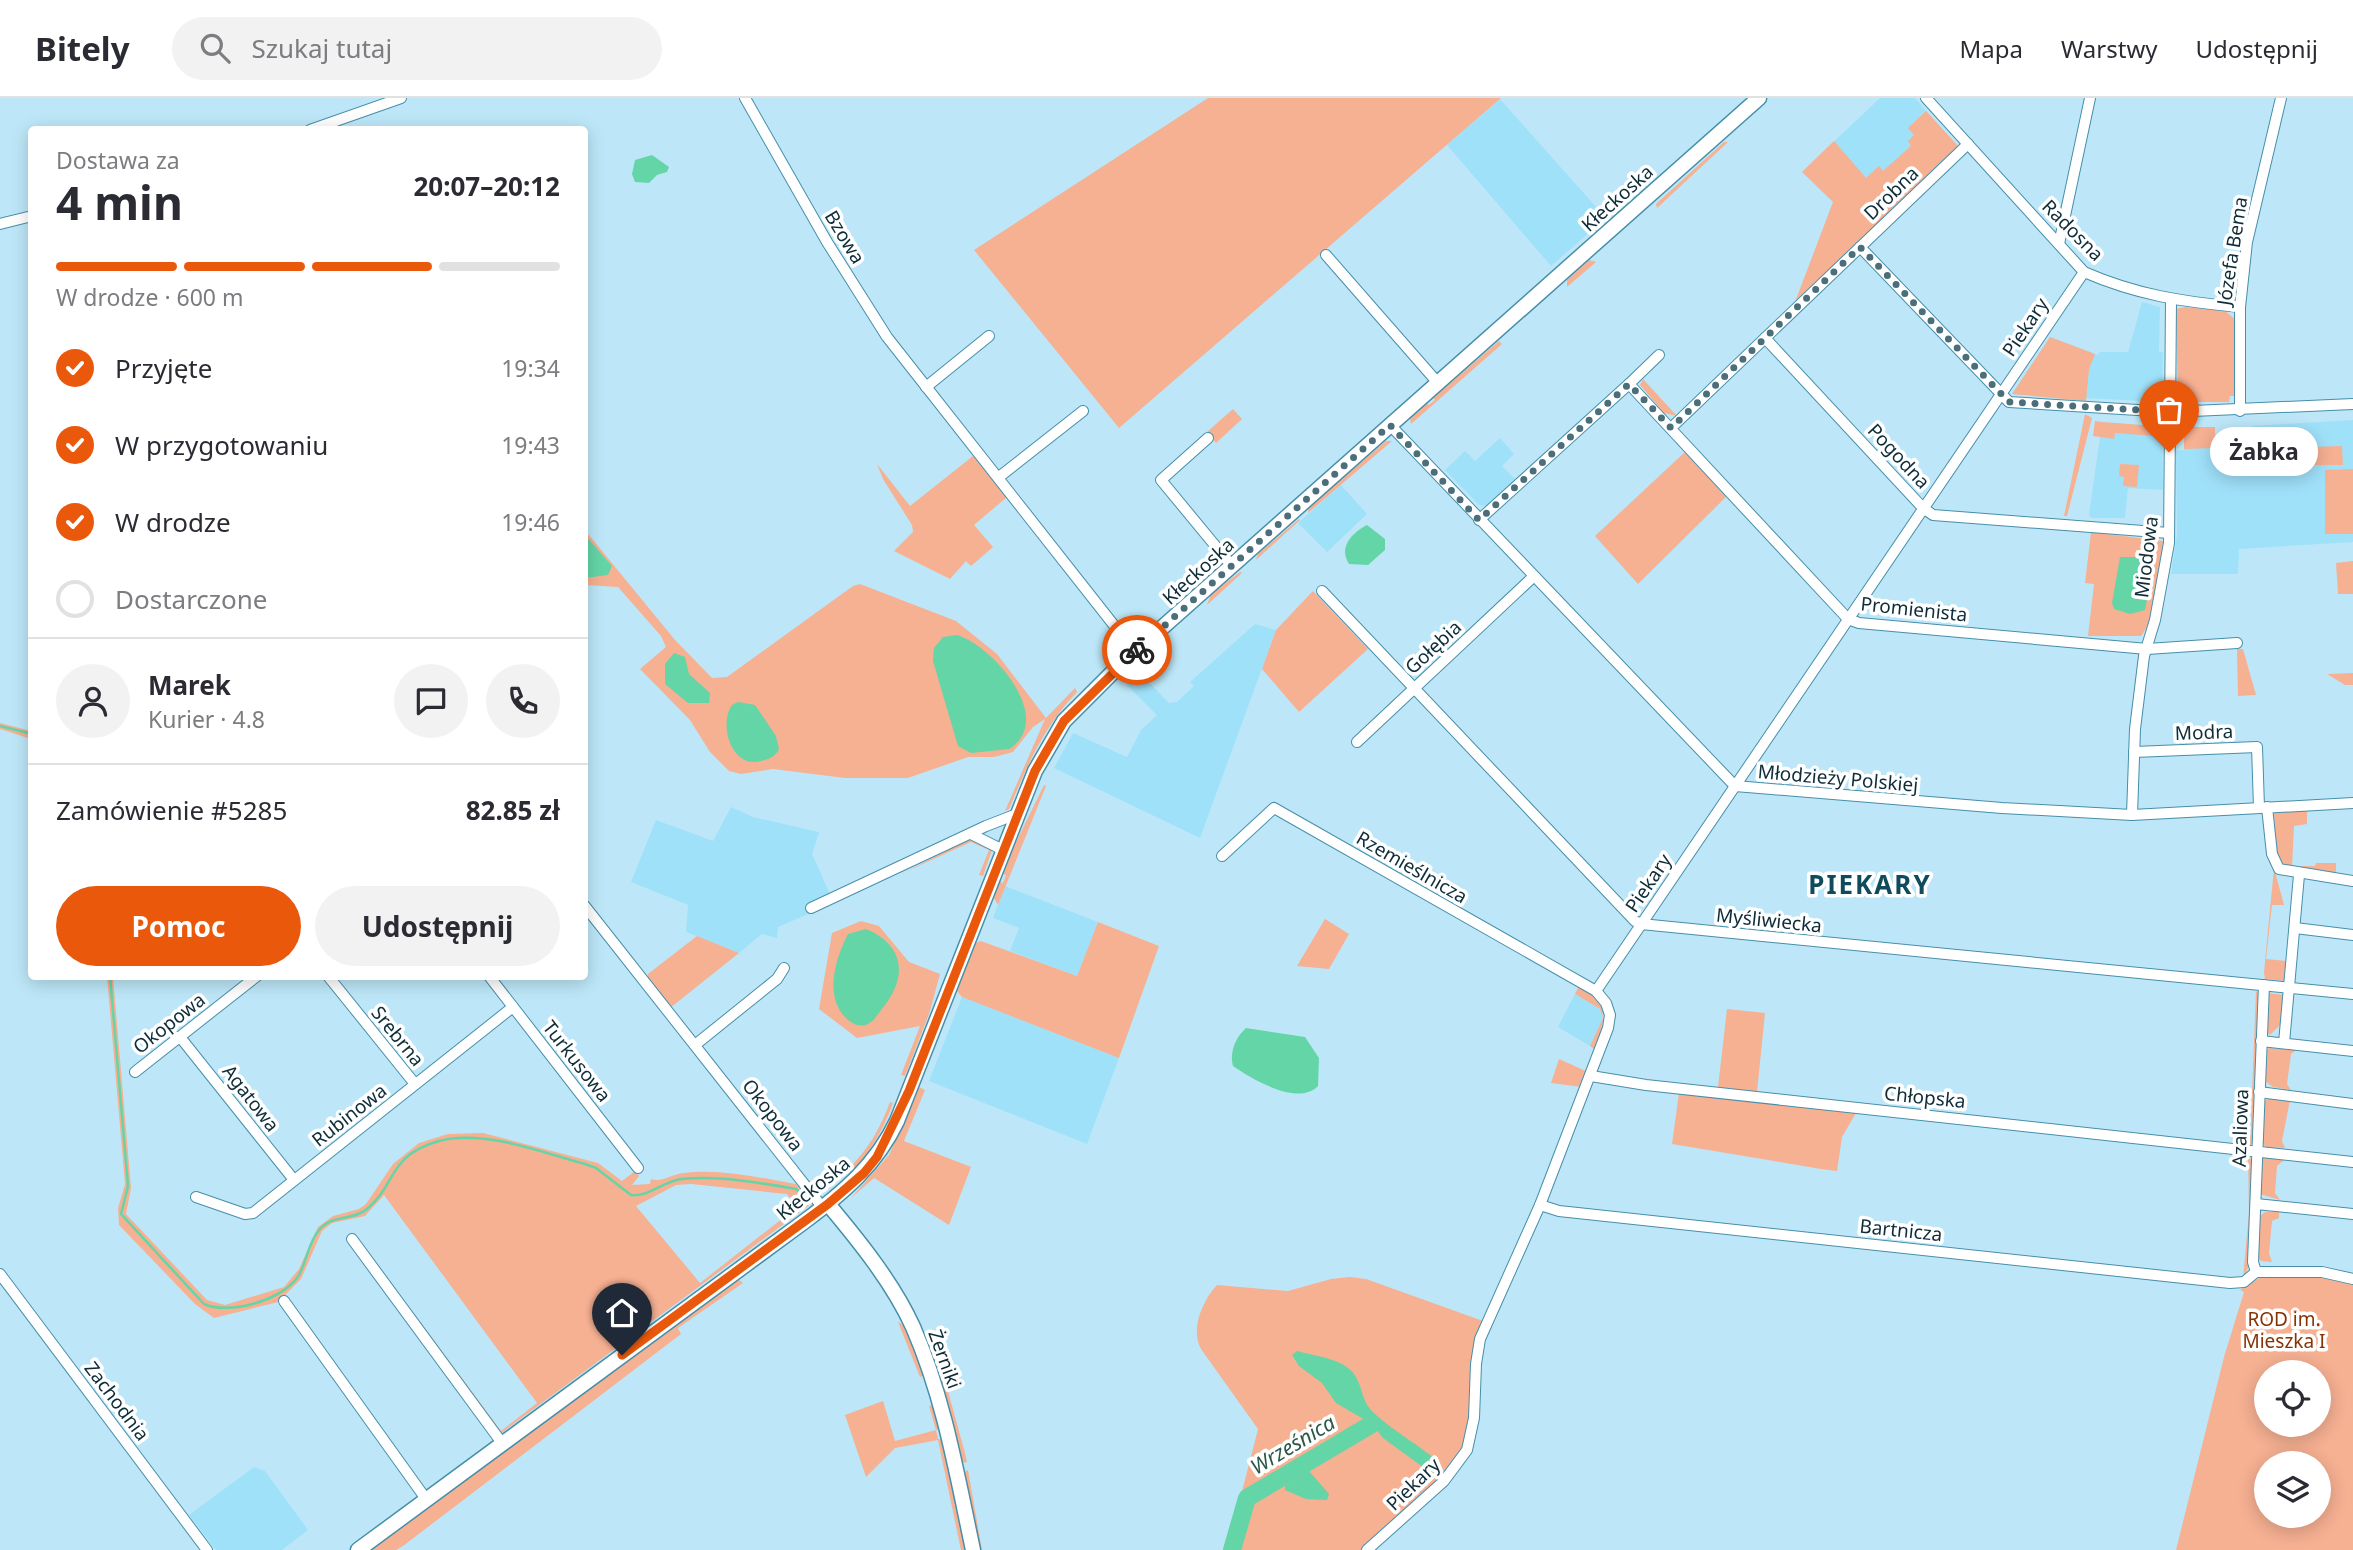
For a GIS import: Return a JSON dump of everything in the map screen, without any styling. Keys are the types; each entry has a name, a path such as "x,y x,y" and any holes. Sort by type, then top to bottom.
{"main road":[{"name":"Kłeckoska","path":"358,1550 825,1206 864,1173 889,1138 1017,814 1035,771 1058,728 1084,699 1135,652 1759,98"},
{"name":"Żerniki","path":"825,1206 892,1289 913,1327 942,1410 973,1550"}],"street":[{"path":"321,126 401,98"},
{"name":"Bzowa","path":"745,98 827,242 887,337 1135,652"},
{"name":"Radosna","path":"1927,98 2084,272 2119,287 2171,300 2240,307"},
{"path":"2059,244 2090,98"},
{"name":"Józefa Bema","path":"2240,411 2240,307 2249,231 2281,98"},
{"name":"Drobna","path":"1671,428 1968,144"},
{"path":"0,225 28,217"},
{"path":"1860,247 2009,402 2170,412 2353,404"},
{"path":"1326,255 1438,383"},
{"name":"Piekary","path":"1367,1550 1444,1481 1467,1450 1474,1418 1480,1339 1541,1205 1591,1076 1610,1015 1606,1003 1595,991 2084,272"},
{"name":"Miodowa","path":"2132,815 2134,752 2147,649 2169,533 2171,300"},
{"path":"926,387 989,336"},
{"name":"Pogodna","path":"1765,338 1923,508 1933,515 2169,533"},
{"path":"1479,520 1659,355"},
{"path":"1629,384 1671,428"},
{"path":"999,477 1083,411"},
{"name":"Młodzieży Polskiej","path":"1390,425 1532,577 1735,786 2001,808 2132,815 2353,803"},
{"name":"Promienista","path":"1671,428 1848,619 1859,623 2147,649 2237,643"},
{"path":"1208,438 1161,480 1232,565"},
{"name":"Gołębia","path":"1357,742 1532,577"},
{"path":"1322,591 1635,921 1641,924"},
{"name":"Modra","path":"2134,752 2257,747 2263,807"},
{"path":"2263,807 2276,864 2284,872 2353,881"},
{"name":"Rzemieślnicza","path":"1222,856 1274,808 1595,991"},
{"path":"811,908 1017,814"},
{"path":"971,834 1003,850"},
{"path":"2284,1043 2299,875"},
{"name":"Okopowa","path":"588,910 825,1206"},
{"name":"Myśliwiecka","path":"1641,924 2353,994"},
{"path":"2295,928 2353,935"},
{"path":"695,1045 777,979 784,968"},
{"name":"Okopowa","path":"135,1072 252,980"},
{"name":"Srebrna","path":"331,980 415,1084"},
{"name":"Turkusowa","path":"492,980 638,1168"},
{"name":"Azaliowa","path":"2256,1272 2253,1262 2256,1151 2264,985"},
{"name":"Rubinowa","path":"197,1197 245,1214 253,1213 513,1007"},
{"name":"Agatowa","path":"180,1037 294,1180"},
{"path":"2261,1041 2353,1051"},
{"name":"Chłopska","path":"1591,1076 1660,1087 2353,1162"},
{"path":"2259,1092 2353,1104"},
{"path":"2256,1204 2353,1214"},
{"name":"Bartnicza","path":"1541,1205 1559,1211 2230,1283 2244,1282 2256,1272 2322,1272 2353,1279"},
{"path":"352,1239 502,1443"},
{"name":"Zachodnia","path":"0,1274 207,1550"},
{"path":"284,1301 426,1499"}],"shaded area":[{"path":"1880,98 1915,98 1941,128 1867,226 1802,172"},
{"path":"1500,99 1606,218 1551,266 1447,145"},
{"path":"652,155 669,167 667,172 657,175 649,183 635,182 632,174 635,160"},
{"path":"2142,302 2160,307 2159,352 2163,352 2162,398 2158,402 2012,394 2050,337 2098,355 2100,352 2128,352"},
{"path":"2353,420 2353,542 2239,549 2238,574 2171,574 2177,534 2176,451 2184,450 2184,427 2215,427 2215,448 2251,447 2251,426"},
{"path":"2102,422 2162,427 2163,490 2128,488 2125,518 2091,518 2089,515"},
{"path":"1500,438 1514,454 1502,466 1515,479 1486,506 1479,505 1445,470 1465,451 1475,461"},
{"path":"1341,485 1367,514 1327,552 1298,523"},
{"path":"1367,525 1385,539 1385,550 1368,565 1349,564 1345,552 1348,541"},
{"path":"588,538 612,566 608,575 588,578"},
{"path":"2120,557 2138,557 2154,563 2145,610 2130,614 2114,609 2112,603"},
{"path":"1255,624 1276,630 1200,838 1054,768 1073,733 1127,757 1141,730 1157,715 1126,684 1138,671 1169,703 1177,702 1194,686 1190,682"},
{"path":"957,635 987,653 1014,684 1023,702 1026,720 1022,736 1009,749 971,753 958,746 933,661 934,648 943,637"},
{"path":"674,653 685,657 689,674 710,693 709,703 688,703 665,684 665,664"},
{"path":"738,702 755,705 776,736 779,749 772,757 751,762 735,752 730,744 727,734 728,713 732,705"},
{"path":"731,807 753,817 819,832 812,854 830,894 809,903 813,912 778,927 777,938 762,934 739,953 686,932 688,905 631,882 656,820 713,841"},
{"path":"1005,886 1098,922 1077,976 1010,951 1019,928 993,918"},
{"path":"866,929 889,945 896,954 899,965 890,999 868,1024 860,1025 846,1018 839,1009 835,1000 834,978 839,955 848,934"},
{"path":"1575,994 1600,1009 1603,1018 1590,1046 1558,1027"},
{"path":"962,997 1119,1058 1087,1144 929,1081"},
{"path":"1246,1028 1305,1037 1319,1058 1318,1086 1299,1094 1287,1092 1263,1084 1233,1066 1234,1045"},
{"path":"1297,1351 1347,1367 1354,1373 1371,1410 1440,1463 1440,1471 1431,1473 1383,1438 1372,1424 1336,1403 1322,1383 1299,1366 1292,1355"},
{"path":"254,1467 265,1471 308,1530 282,1550 216,1550 189,1515"},
{"path":"1309,1471 1329,1494 1327,1500 1306,1499 1285,1490 1285,1486"}],"green space":[{"path":"1208,98 1501,98 1119,428 974,250"},
{"path":"1926,111 1958,146 1795,302 1833,202 1802,172 1834,141 1866,178 1879,166 1883,171 1911,146 1908,141 1914,135 1908,128"},
{"path":"1724,142 1728,142 1657,208 1656,204"},
{"path":"1589,260 1596,262 1567,287 1567,280"},
{"path":"2185,307 2225,311 2235,319 2235,396 2230,396 2229,402 2178,402 2176,309"},
{"path":"2050,337 2095,354 2089,369 2086,401 2012,394"},
{"path":"1499,341 1502,344 1411,424 1410,418 1427,403 1429,405 1435,400 1433,398"},
{"path":"1643,379 1677,416 1664,413 1640,385"},
{"path":"1233,409 1242,419 1216,443 1207,432"},
{"path":"2085,414 2092,418 2067,516 2064,516"},
{"path":"2095,421 2156,426 2154,436 2115,433 2114,439 2093,436"},
{"path":"2184,427 2215,427 2215,448 2184,449"},
{"path":"1386,441 1392,441 1308,513 1309,507"},
{"path":"2342,446 2343,465 2312,465 2311,447"},
{"path":"1685,452 1727,496 1638,584 1595,536"},
{"path":"973,456 1007,497 974,525 993,547 971,566 966,561 950,579 894,551 913,532 912,525 883,479 877,464 910,506"},
{"path":"2120,464 2139,465 2137,487 2123,486 2124,477 2119,476"},
{"path":"2353,469 2353,534 2325,534 2325,470"},
{"path":"1300,520 1256,560 1258,554"},
{"path":"2091,532 2163,541 2163,562 2158,590 2146,629 2141,636 2088,636 2094,584 2085,583"},
{"path":"588,534 675,640 712,678 727,677 853,586 860,584 956,621 997,654 1046,718 1075,688 1077,692 1046,733 1009,809 1005,811 1045,719 1033,727 1013,752 994,757 968,757 908,778 845,778 773,769 741,774 729,771 710,752 690,720 640,669 666,647 661,636 618,587 588,585"},
{"path":"2353,561 2353,594 2338,594 2336,563"},
{"path":"1242,573 1207,605 1211,594"},
{"path":"1313,591 1368,649 1299,712 1262,669 1276,630"},
{"path":"2237,649 2243,649 2256,695 2238,696"},
{"path":"2353,673 2353,685 2345,685 2327,674"},
{"path":"0,723 28,730 28,738 0,729"},
{"path":"1044,785 1046,786 998,905 994,898 998,881 1003,883 1006,875 1001,873"},
{"path":"2307,808 2307,824 2294,826 2292,867 2282,868 2277,855 2274,814 2277,810"},
{"path":"972,838 992,850 983,876 979,875 989,850 971,842 905,872"},
{"path":"2316,863 2336,863 2336,875 2301,872 2301,866 2315,866"},
{"path":"2274,868 2284,905 2272,905 2266,959 2286,961 2286,981 2265,979 2264,972"},
{"path":"1325,919 1349,934 1329,969 1297,966"},
{"path":"861,921 879,926 909,962 940,974 929,1014 905,1076 901,1075 920,1026 857,1038 819,1009 832,933"},
{"path":"1098,922 1159,946 1119,1058 962,997 957,991 975,943 981,941 1077,976"},
{"path":"697,936 739,953 670,1008 648,980 648,974"},
{"path":"107,980 113,980 131,1188 126,1214 207,1300 225,1305 284,1287 299,1269 318,1227 333,1216 359,1209 366,1204 393,1164 419,1143 448,1134 483,1133 598,1163 622,1181 635,1171 639,1176 632,1185 650,1184 651,1179 659,1180 684,1173 726,1173 796,1184 812,1203 500,1434 404,1300 501,1431 537,1403 384,1195 365,1216 332,1223 322,1231 301,1279 278,1302 214,1318 195,1304 119,1225 118,1208 125,1184","holes":["691,1184 787,1194 797,1207 700,1283 636,1206 676,1185"]},
{"path":"1579,986 1596,999 1601,1006 1603,1017 1600,1009 1575,994"},
{"path":"2256,991 2259,994 2253,1142 2250,1145"},
{"path":"2267,993 2285,995 2280,1025 2270,1035 2265,1030"},
{"path":"1727,1009 1765,1013 1757,1092 1718,1087"},
{"path":"1603,1019 1601,1029 1595,1050 1590,1046"},
{"path":"2269,1048 2296,1050 2291,1054 2287,1084 2291,1090 2273,1087 2264,1080 2266,1051"},
{"path":"1559,1059 1588,1072 1582,1087 1551,1083"},
{"path":"919,1087 925,1090 904,1141 971,1167 949,1225 874,1178 851,1198 889,1155"},
{"path":"1679,1093 1856,1113 1842,1137 1837,1171 1672,1144"},
{"path":"2271,1098 2290,1100 2282,1141 2285,1148 2266,1147 2262,1143 2264,1101"},
{"path":"890,1102 893,1103 880,1132 850,1173 847,1170 873,1139"},
{"path":"2248,1155 2251,1159 2252,1241 2243,1278 2249,1213"},
{"path":"2263,1156 2285,1159 2277,1166 2275,1193 2280,1200 2260,1194"},
{"path":"2265,1212 2279,1212 2279,1218 2272,1221 2269,1253 2272,1262 2261,1261 2257,1257 2260,1216"},
{"name":"ROD im. Mieszka I","path":"2267,1273 2336,1279 2353,1284 2353,1550 2176,1550 2224,1357 2244,1292 2240,1290"},
{"path":"738,1279 743,1283 678,1328 681,1334 403,1546 396,1550 369,1550"},
{"path":"1331,1279 1366,1279 1483,1321 1464,1446 1438,1481 1361,1550 1227,1550 1258,1429 1201,1349 1197,1333 1203,1307 1217,1285 1288,1291"},
{"path":"898,1322 908,1331 915,1345 924,1375 920,1377"},
{"path":"940,1362 967,1462 962,1463 935,1365"},
{"path":"883,1401 895,1441 936,1430 938,1439 943,1440 967,1550 961,1550 938,1440 895,1448 866,1477 845,1415"},
{"path":"934,1405 940,1428 936,1430 929,1406"},
{"path":"968,1470 982,1550 979,1550 964,1472"}],"waterway":[{"path":"0,726 28,733"},
{"path":"110,980 128,1186 121,1214 204,1304 214,1307 240,1307 279,1293 297,1278 312,1241 324,1225 367,1209 410,1154 439,1141 456,1138 493,1140 585,1164 596,1168 631,1195 644,1194 675,1180 710,1178 796,1189 808,1201"},
{"name":"Wrześnica","path":"1232,1550 1247,1498 1372,1424"}],"way so far":[{"path":"1137,650 1390,425 1479,520 1629,384 1671,428 1860,247 2009,402 2170,412 2169,452"}],"place":[{"name":"Żabka","path":"2169,452"}],"district":[{"name":"PIEKARY","path":"1870,885"}],"route":[{"path":"622,1355 828,1204 872,1164 897,1121 984,897 1048,744 1077,705 1137,650"}]}
